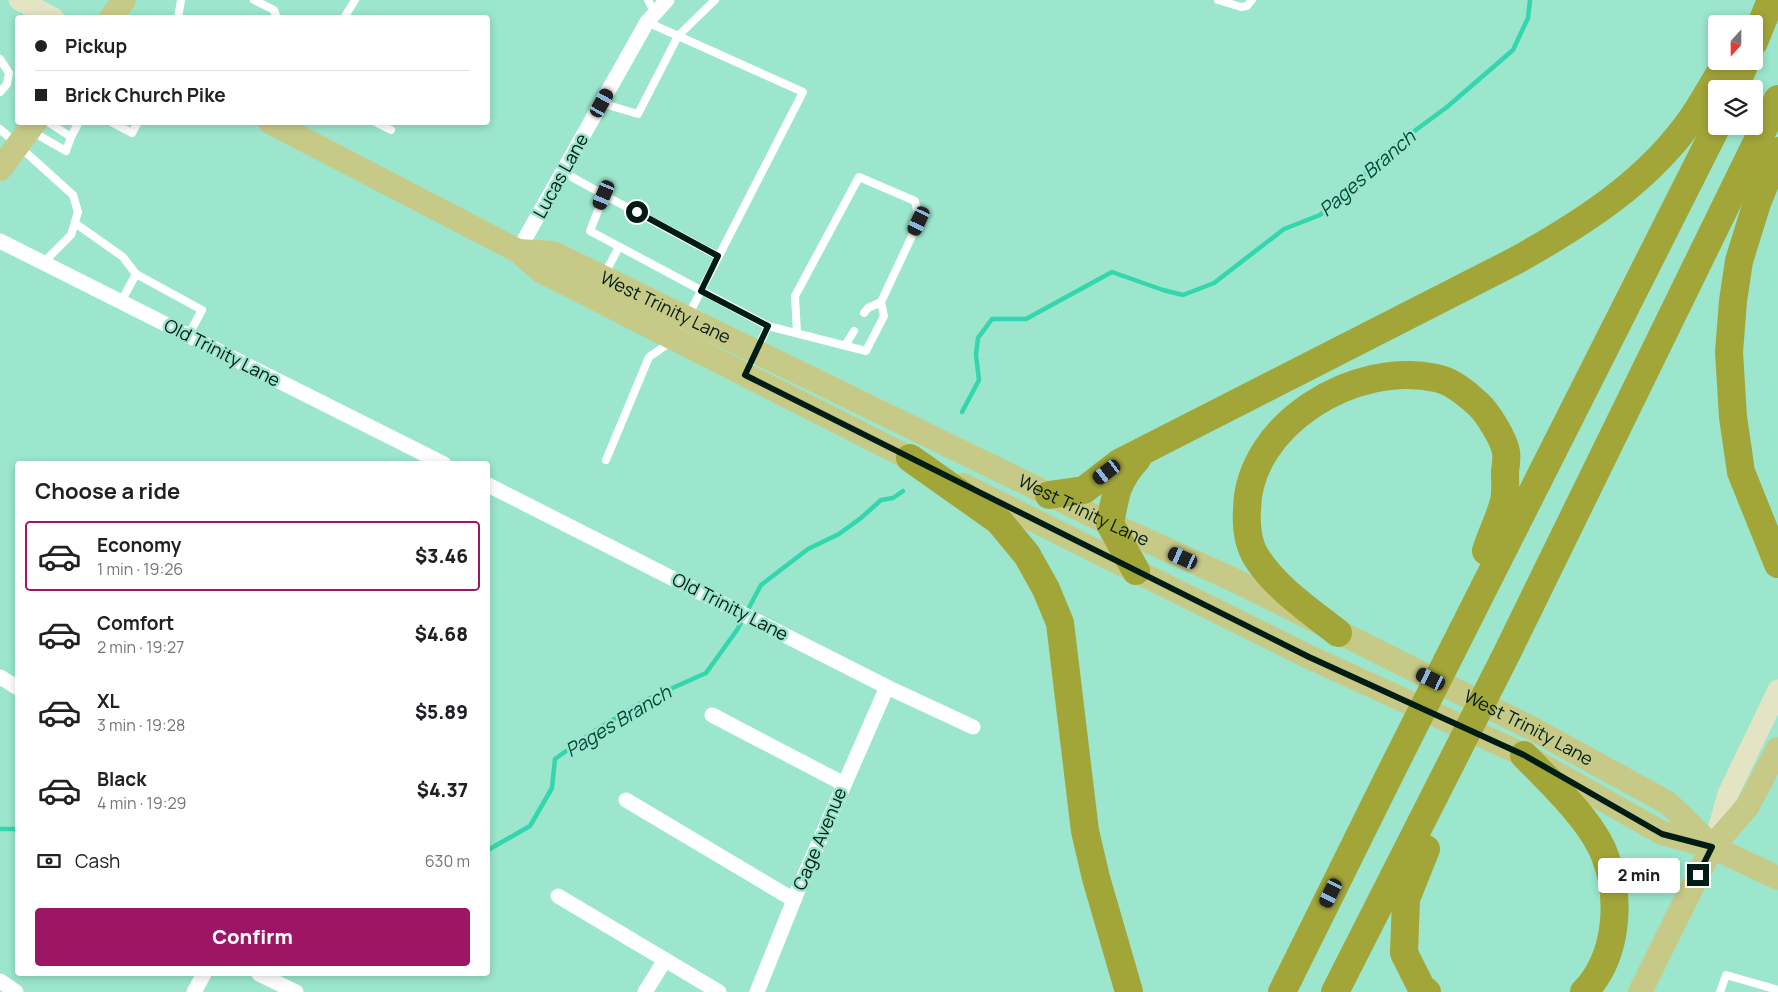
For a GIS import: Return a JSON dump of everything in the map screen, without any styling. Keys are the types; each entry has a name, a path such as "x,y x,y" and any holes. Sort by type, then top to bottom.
{"highway":[{"path":"1755,15 1764,0"},
{"path":"1763,20 1771,0"},
{"path":"1049,495 1084,490 1119,463 1515,261 1597,212 1633,182 1663,152 1694,115 1722,70"},
{"path":"1335,992 1506,655 1778,99"},
{"path":"1282,992 1477,600 1712,135"},
{"path":"1776,554 1742,472 1732,417 1729,352 1733,300 1739,261 1757,202 1778,151"},
{"path":"1338,633 1286,592 1254,555 1246,527 1247,496 1256,468 1268,444 1290,420 1324,396 1370,380 1407,374 1438,378 1463,390 1486,411 1506,451 1504,500 1486,550 1477,600"},
{"path":"1136,571 1110,524 1117,487 1127,470 1145,450"},
{"path":"910,458 999,522 1027,555 1046,589 1060,623 1084,831 1129,992"},
{"path":"1524,755 1579,813 1605,855 1612,884 1614,919 1610,949 1591,985 1584,992"},
{"path":"1427,992 1421,987 1404,953 1404,934 1406,899 1428,844 1432,802"}],"main road":[{"path":"113,15 124,0"},
{"name":"West Trinity Lane","path":"284,126 518,251 541,271 598,287 681,329 745,375 1309,657 1524,755 1662,834 1712,847 1778,878"},
{"path":"0,169 32,130"},
{"name":"West Trinity Lane","path":"681,329 755,353 1110,524 1232,579 1534,729 1668,803 1712,847"},
{"path":"1644,989 1712,847 1747,807 1778,749"}],"street":[{"path":"19,0 48,15"},
{"name":"Lucas Lane","path":"518,251 602,103 650,12 667,0"},
{"name":"Old Trinity Lane","path":"0,241 438,461"},
{"name":"Old Trinity Lane","path":"490,486 887,687 973,727"},
{"path":"0,677 15,686"},
{"name":"Cage Avenue","path":"757,992 794,900 887,687"},
{"path":"1712,847 1728,794 1778,690"},
{"path":"712,715 844,784"},
{"path":"626,800 794,900"},
{"path":"558,896 719,992"},
{"path":"645,992 665,960"},
{"path":"194,992 203,976"},
{"path":"264,976 296,992"},
{"path":"0,981 16,992"}],"lane":[{"path":"178,15 181,0"},
{"path":"254,0 274,10 276,15"},
{"path":"346,15 355,0"},
{"path":"602,103 638,114 678,36 715,0"},
{"path":"1218,0 1240,6 1247,6 1252,0"},
{"path":"606,460 649,358 681,329 803,92 678,36 650,12"},
{"path":"0,59 9,73 7,84 0,92"},
{"path":"32,130 66,151 77,125"},
{"path":"117,125 132,133 136,125"},
{"path":"381,125 391,130"},
{"path":"0,130 32,130 71,137"},
{"path":"32,130 73,195 78,212 71,235 43,263"},
{"path":"563,172 718,256"},
{"path":"604,195 590,231 768,326 798,333 846,344 866,351 884,316 881,302 919,221 914,201 859,177 795,296 798,333"},
{"path":"75,222 123,256 136,274 202,310 188,336"},
{"path":"598,287 619,247"},
{"path":"121,302 136,274"},
{"path":"864,313 868,308 881,302"},
{"path":"745,375 768,326"},
{"path":"846,344 854,331"},
{"path":"1720,992 1726,975 1778,990"}],"waterway":[{"name":"Pages Branch","path":"962,412 979,380 976,355 978,338 992,319 1026,319 1112,272 1183,295 1214,283 1284,229 1320,215 1359,181 1382,155 1447,107 1513,50 1528,18 1530,0"},
{"name":"Pages Branch","path":"490,849 530,826 552,788 555,759 593,732 648,699 706,673 737,630 761,585 808,549 839,534 881,500 893,498 903,491"},
{"name":"Pages Branch","path":"0,829 15,829"}],"route":[{"path":"637,212 718,256 701,291 768,326 745,375 1309,657 1524,755 1662,834 1712,847 1698,875"}]}
